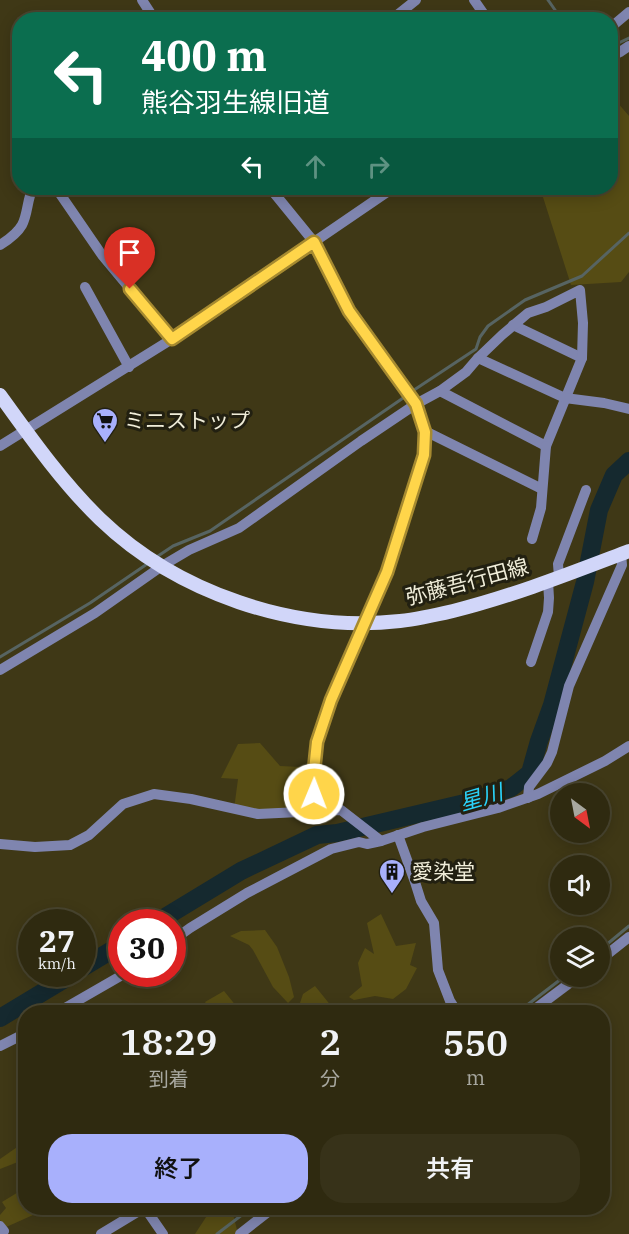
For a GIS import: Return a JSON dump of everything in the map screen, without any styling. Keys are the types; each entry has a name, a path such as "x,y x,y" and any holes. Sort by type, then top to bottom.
{"main road":[{"name":"弥藤吾行田線","path":"0,395 77,494 128,542 162,566 195,584 261,609 298,618 365,623 433,616 498,598 622,554"}],"street":[{"path":"401,12 416,0"},
{"path":"0,245 12,237 22,225 30,195"},
{"path":"61,195 102,255 172,339"},
{"path":"276,195 314,242 349,311 416,404 425,432 424,455 387,572 331,700 317,742 313,780 316,812"},
{"path":"0,446 172,339 383,195"},
{"path":"85,287 129,367"},
{"path":"0,670 95,613 162,566 189,550 239,528 361,441 466,372 478,358 528,313 580,290 583,323 582,358 546,446 541,508 532,538"},
{"path":"513,325 582,358"},
{"path":"478,358 566,398 629,409"},
{"path":"440,390 546,446"},
{"path":"425,432 542,489"},
{"path":"531,663 558,578 558,564 586,490"},
{"path":"528,798 529,787 547,763 552,752 569,686 622,565 622,554"},
{"path":"186,931 247,893 331,849 359,842 367,844 398,836 528,798 629,746"},
{"path":"0,844 35,847 70,845 89,835 123,804 154,794 191,799 258,814 341,810 380,840"},
{"path":"398,836 421,901 434,923 438,970 453,1005"},
{"path":"610,952 629,937"},
{"path":"70,1005 108,983"},
{"path":"540,1005 564,987"},
{"path":"0,1046 18,1037"},
{"path":"101,1234 133,1215"},
{"path":"150,1215 163,1234"},
{"path":"240,1234 264,1215"},
{"path":"0,1227 4,1231 2,1234"}],"shaded area":[{"path":"618,103 629,116 629,272 621,282 571,285 542,195 618,195"},
{"path":"260,743 280,766 301,767 315,807 293,813 234,809 238,779 221,778 238,744"},
{"path":"381,914 396,946 416,943 410,965 417,968 406,989 393,999 375,996 354,1000 349,997 362,986 358,963 365,948 374,954 367,923"},
{"path":"265,930 277,947 289,977 294,997 288,1003 273,987 249,945 230,936 241,931"},
{"path":"315,986 330,1005 299,1005 303,994"},
{"path":"224,991 235,1005 207,1005 205,1002"},
{"path":"18,1146 18,1162 0,1169 0,1159"},
{"path":"18,1192 18,1215 33,1215 4,1228 0,1215 6,1208 2,1202"},
{"path":"207,1215 233,1215 238,1234 195,1234"}],"waterway":[{"path":"548,0 556,12"},
{"path":"618,43 629,38"},
{"path":"411,392 476,349 480,337 488,326 525,300 582,276 629,233"},
{"path":"155,558 173,546 210,531 406,396"},
{"name":"星川","path":"178,909 241,871 317,835 337,833 469,802 511,788 530,773 552,705 585,582 599,510 614,475 629,461"},
{"path":"0,657 90,603 150,562"},
{"path":"610,942 629,926"},
{"name":"星川","path":"96,960 108,952"},
{"name":"星川","path":"22,1005 51,987"},
{"path":"527,1005 551,987"},
{"name":"星川","path":"0,1018 18,1007"},
{"path":"217,1234 242,1215"}],"place":[{"name":"ミニストップ","path":"105,444"},
{"name":"愛染堂","path":"392,895"}],"route":[{"path":"130,289 172,339 314,242 349,311 416,404 425,432 424,455 387,572 331,700 317,742 313,780 314,794"}]}
